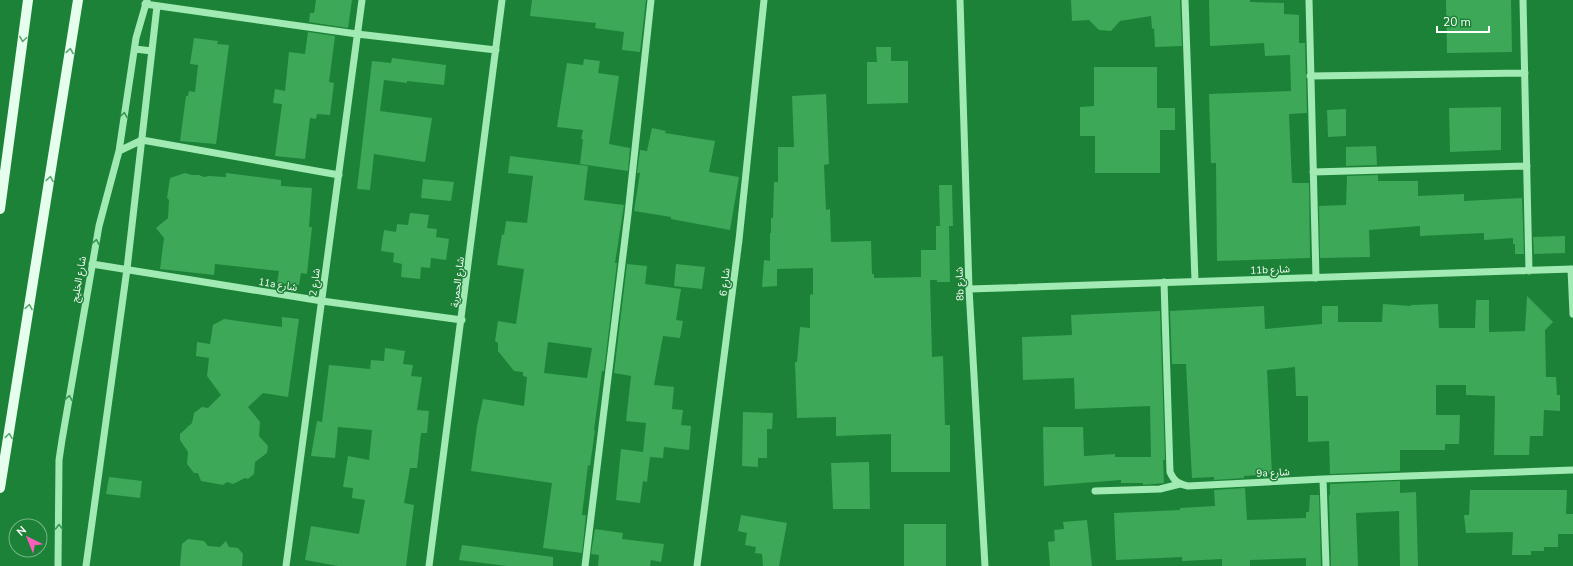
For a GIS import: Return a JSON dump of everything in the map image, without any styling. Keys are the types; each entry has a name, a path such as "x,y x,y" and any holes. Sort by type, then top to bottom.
{"main road":[{"path":"0,210 28,0"},
{"path":"0,488 78,0"}],"street":[{"name":"شارع 2","path":"286,566 362,0"},
{"name":"شارع الحمرية","path":"429,566 462,320 502,0"},
{"path":"585,566 628,214 651,0"},
{"name":"شارع 6","path":"697,566 739,240 764,0"},
{"name":"8b شارع","path":"960,0 968,289 985,566"},
{"path":"1185,0 1195,281"},
{"path":"1309,0 1316,278"},
{"path":"1523,0 1529,271"},
{"path":"146,2 157,6 357,34 496,50"},
{"name":"شارع الخليج","path":"58,566 59,460 99,226 119,151 135,49 146,2"},
{"path":"86,566 127,269 157,6"},
{"path":"135,49 152,51"},
{"path":"1310,76 1525,73"},
{"path":"119,151 142,140 339,175"},
{"path":"1313,172 1527,166"},
{"name":"11a شارع","path":"92,264 322,301 462,320"},
{"path":"1572,269 1573,314"},
{"name":"11b شارع","path":"968,289 1572,269"},
{"path":"1164,282 1170,472 1173,479 1180,484"},
{"name":"9a شارع","path":"1095,491 1160,489 1180,484 1188,486 1323,479 1573,470"},
{"path":"1323,479 1326,566"}],"building":[{"path":"316,0 352,0 348,28 309,22 310,13 314,13"},
{"path":"532,0 646,0 640,52 622,50 624,32 595,28 596,23 530,16"},
{"path":"1071,0 1180,0 1182,46 1155,47 1154,28 1152,29 1151,16 1120,21 1111,31 1099,30 1089,20 1072,21"},
{"path":"1209,0 1250,0 1250,2 1284,3 1284,14 1299,15 1299,43 1305,43 1307,113 1289,114 1292,183 1309,183 1310,258 1217,261 1216,163 1211,163 1209,94 1291,91 1290,55 1265,56 1264,43 1210,46"},
{"path":"1446,0 1511,0 1512,52 1447,53"},
{"path":"308,32 335,36 329,82 334,83 330,115 317,114 316,119 310,118 305,159 275,156 282,104 273,103 275,89 285,91 289,52 305,54"},
{"path":"194,38 218,41 217,44 229,45 216,144 180,141 186,96 188,96 189,91 195,92 198,65 190,64"},
{"path":"876,47 891,47 891,61 908,61 908,103 867,104 867,62 877,62"},
{"path":"392,58 446,65 444,85 384,80 380,111 432,118 425,162 374,154 370,190 357,189 372,61 391,63"},
{"path":"584,59 600,61 598,73 619,76 609,144 630,148 628,171 580,164 583,139 581,139 583,130 557,127 567,63 583,65"},
{"path":"1094,67 1157,67 1157,108 1175,108 1175,130 1160,130 1160,173 1095,173 1095,136 1080,136 1080,107 1094,106"},
{"path":"826,94 829,164 824,165 826,210 830,209 831,242 871,241 872,274 874,274 874,278 921,277 921,250 936,250 936,226 949,226 950,282 937,282 937,280 930,280 932,357 943,356 945,425 950,425 950,472 891,472 891,434 836,436 836,417 797,418 795,362 797,362 800,327 810,328 810,295 813,294 813,268 777,269 777,286 762,287 764,260 770,261 770,233 771,218 773,218 774,182 778,182 778,147 794,147 792,96"},
{"path":"1501,107 1501,150 1450,152 1449,108"},
{"path":"1346,109 1346,136 1328,137 1327,110"},
{"path":"652,128 666,131 665,133 715,141 709,172 739,177 730,230 671,219 671,217 634,211 640,173 637,173 640,150 647,151"},
{"path":"1376,146 1377,165 1346,166 1346,147"},
{"path":"510,156 588,166 584,200 624,205 615,263 617,263 604,371 602,371 590,466 588,465 582,515 586,515 582,553 543,548 552,483 471,471 477,426 483,399 524,406 527,377 523,376 523,372 514,371 498,351 498,343 495,341 498,321 516,324 524,269 497,265 502,234 504,235 506,221 527,223 533,176 508,173","holes":["548,342 592,348 587,378 544,373"]},
{"path":"185,173 204,177 226,177 226,173 281,180 281,186 312,188 309,227 312,227 307,274 301,273 299,285 277,283 279,271 215,264 214,275 160,269 164,238 156,228 168,218 169,200 167,198 170,178"},
{"path":"1378,175 1378,181 1418,181 1418,196 1464,194 1464,201 1522,198 1524,254 1515,254 1515,244 1513,244 1513,238 1484,240 1484,233 1420,236 1420,226 1369,230 1370,257 1320,258 1319,206 1346,205 1347,176"},
{"path":"423,179 454,182 451,201 421,198"},
{"path":"939,185 952,185 953,226 940,226"},
{"path":"410,213 429,215 427,228 437,229 436,237 449,239 446,260 431,258 430,268 421,267 420,279 401,277 402,264 393,262 394,253 381,251 384,230 396,232 397,224 408,225"},
{"path":"1565,236 1565,253 1534,254 1533,237"},
{"path":"627,264 647,266 645,284 681,289 676,320 683,321 680,338 663,336 654,385 674,387 672,409 683,410 681,425 691,426 689,450 664,447 663,458 650,457 647,482 643,481 640,503 616,500 621,449 643,452 646,423 626,421 631,376 614,373"},
{"path":"676,264 705,267 702,289 674,286"},
{"path":"1527,296 1553,322 1545,330 1546,377 1556,377 1557,395 1560,395 1560,411 1544,410 1543,436 1530,436 1529,455 1494,455 1495,396 1466,395 1466,385 1436,385 1436,415 1460,415 1459,444 1445,444 1445,450 1400,450 1400,471 1330,474 1329,441 1308,442 1308,396 1296,396 1295,367 1267,370 1272,474 1214,480 1214,477 1192,478 1186,364 1172,364 1170,311 1264,306 1265,329 1322,324 1322,306 1338,306 1338,322 1382,322 1383,304 1411,306 1438,304 1439,328 1475,328 1476,300 1489,300 1489,332 1525,331"},
{"path":"1160,311 1165,460 1163,460 1164,483 1143,485 1143,483 1121,483 1121,480 1044,486 1043,427 1083,427 1084,456 1115,454 1115,457 1151,457 1150,406 1075,409 1074,378 1023,380 1022,337 1072,335 1071,315"},
{"path":"282,317 299,319 288,397 263,393 248,407 260,422 259,436 268,446 267,453 255,462 254,474 248,479 245,478 233,484 227,482 223,485 201,481 198,473 194,473 187,464 188,452 180,440 180,434 192,423 194,413 202,407 208,408 221,395 207,376 209,358 196,356 197,342 210,344 213,325 224,319 282,327"},
{"path":"385,348 405,351 403,364 413,365 411,376 422,377 417,410 429,411 427,433 421,433 417,468 410,468 404,503 414,505 406,566 338,566 305,560 311,526 359,534 365,500 352,498 353,488 343,487 348,456 369,460 372,430 338,427 335,458 311,456 317,421 322,422 329,365 370,369 371,360 384,361"},
{"path":"743,412 773,413 772,429 767,429 767,458 758,458 758,467 742,466"},
{"path":"869,462 870,509 833,509 831,463"},
{"path":"109,477 142,481 140,498 106,494"},
{"path":"1400,481 1400,493 1416,492 1418,566 1400,566 1399,511 1356,513 1358,566 1331,566 1330,484"},
{"path":"1245,488 1247,520 1306,518 1306,512 1309,512 1310,495 1319,495 1321,566 1306,566 1306,558 1250,560 1250,566 1222,566 1222,559 1182,561 1182,557 1116,560 1114,513 1180,510 1180,508 1215,506 1214,490"},
{"path":"1470,490 1567,490 1566,514 1573,514 1573,534 1558,534 1558,547 1544,547 1544,551 1531,551 1531,555 1512,555 1513,532 1466,533 1464,515 1469,515"},
{"path":"741,515 787,523 779,566 763,566 762,554 755,553 756,547 745,545 747,533 738,531"},
{"path":"1087,520 1092,566 1050,566 1048,542 1055,541 1054,530 1064,529 1063,522"},
{"path":"904,524 946,524 946,566 904,566"},
{"path":"595,529 623,533 622,539 664,544 661,562 651,560 650,566 598,566 599,555 591,554"},
{"path":"188,539 204,541 208,546 220,547 226,541 229,547 238,548 243,554 242,566 180,566 182,544"},
{"path":"462,545 553,557 553,566 507,566 459,560"}]}
